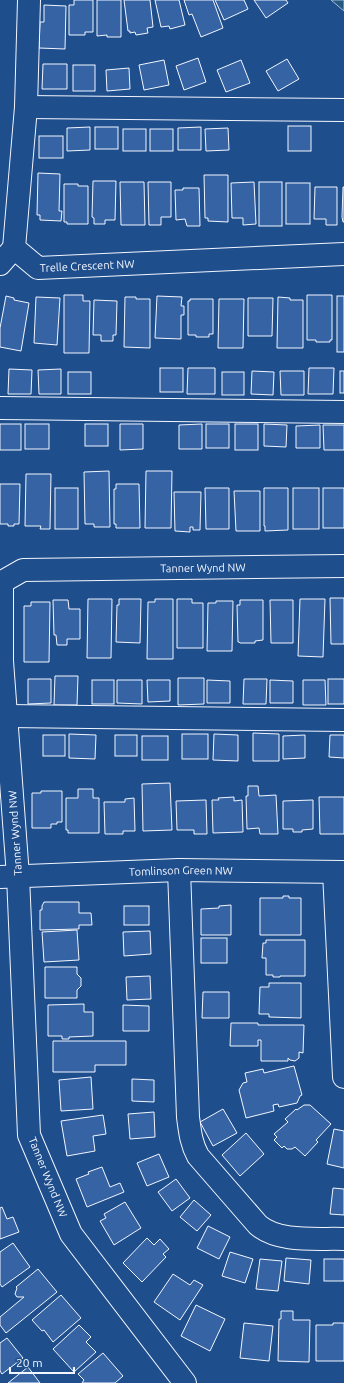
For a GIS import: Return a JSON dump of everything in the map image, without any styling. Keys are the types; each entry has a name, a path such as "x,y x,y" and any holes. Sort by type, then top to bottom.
{"street":[{"path":"0,264 14,248 26,107 29,0"},
{"path":"26,107 344,110"},
{"name":"Trelle Crescent NW","path":"14,248 38,268 344,254"},
{"path":"0,408 344,412"},
{"name":"Tanner Wynd NW","path":"185,1383 71,1234 29,1135 9,877 7,716 2,661 1,580 23,570 344,566"},
{"path":"7,716 344,720"},
{"path":"179,870 188,1117 194,1149 198,1156 258,1225 269,1232 283,1237 344,1239"},
{"name":"Tomlinson Green NW","path":"9,877 179,870 339,872"},
{"path":"339,872 344,1077"}],"shaded area":[{"path":"331,0 344,0 344,11"}],"building":[{"path":"74,0 93,0 93,32 85,32 85,35 69,35 69,5 74,5"},
{"path":"97,0 121,0 121,37 107,37 107,35 97,36"},
{"path":"124,0 150,0 153,27 147,28 148,33 136,35 135,32 130,33 130,31 128,31"},
{"path":"155,0 179,0 185,25 170,29 169,26 161,27"},
{"path":"184,0 213,0 223,28 201,37 192,14 189,15"},
{"path":"215,0 244,0 248,9 224,20"},
{"path":"254,0 286,0 288,3 266,18"},
{"path":"44,5 66,6 65,49 39,48 40,22 44,22"},
{"path":"198,58 206,82 184,90 176,66"},
{"path":"287,59 299,79 278,91 266,71"},
{"path":"164,60 169,85 144,90 139,65"},
{"path":"241,60 250,83 226,92 217,70"},
{"path":"43,64 67,64 67,89 42,89"},
{"path":"73,65 95,65 95,91 73,91"},
{"path":"129,68 130,89 107,91 106,70"},
{"path":"288,126 311,126 311,151 288,151"},
{"path":"90,127 90,150 67,151 67,128"},
{"path":"95,127 118,127 118,149 95,149"},
{"path":"201,127 201,150 178,150 178,128"},
{"path":"228,128 229,150 206,151 205,129"},
{"path":"123,129 146,129 146,151 123,151"},
{"path":"150,129 173,129 173,151 150,151"},
{"path":"39,136 63,136 63,158 39,158"},
{"path":"38,173 60,174 59,211 62,211 61,221 40,220 40,215 37,215"},
{"path":"204,175 228,175 228,222 208,221 208,218 205,218"},
{"path":"93,181 116,181 115,220 105,220 105,224 94,224 94,218 92,217"},
{"path":"120,182 144,182 145,225 121,225"},
{"path":"148,182 171,182 171,217 161,217 161,225 149,225"},
{"path":"254,182 256,224 243,225 243,218 232,218 231,183"},
{"path":"259,182 282,182 282,226 259,226"},
{"path":"286,183 310,183 310,224 286,224"},
{"path":"64,184 88,186 88,224 67,224 67,222 64,222"},
{"path":"315,187 337,187 337,225 326,225 326,219 314,219"},
{"path":"344,187 344,222 342,217"},
{"path":"183,188 199,188 200,226 187,226 185,219 176,220 175,190 183,190"},
{"path":"64,295 83,295 83,301 90,301 89,353 64,353"},
{"path":"307,295 332,295 332,340 330,340 330,342 316,342 316,340 307,340"},
{"path":"6,296 14,298 14,300 29,303 21,351 0,347 0,328"},
{"path":"157,296 182,297 181,306 184,306 184,315 181,315 181,339 155,338"},
{"path":"337,296 344,296 344,352 337,352"},
{"path":"36,297 60,298 57,345 34,343"},
{"path":"125,297 150,299 150,348 124,347"},
{"path":"278,297 290,298 290,300 303,300 303,348 277,348"},
{"path":"248,298 273,298 272,336 248,336"},
{"path":"190,299 213,299 213,334 209,334 209,337 196,337 196,335 188,335 188,301 190,301"},
{"path":"219,299 244,299 243,348 218,348"},
{"path":"94,300 117,301 116,335 113,335 113,341 101,341 101,335 93,335"},
{"path":"160,368 183,368 183,392 160,392"},
{"path":"188,368 215,368 215,394 187,394"},
{"path":"309,368 334,368 333,394 308,394"},
{"path":"9,369 32,370 31,394 8,394"},
{"path":"61,369 61,394 39,394 38,370"},
{"path":"252,371 274,372 273,395 251,394"},
{"path":"280,371 304,371 304,395 281,395"},
{"path":"340,371 344,371 344,393 340,393"},
{"path":"68,372 91,372 91,394 68,394"},
{"path":"222,372 244,372 244,395 222,395"},
{"path":"0,424 21,424 21,450 0,450"},
{"path":"25,424 49,424 49,449 25,449"},
{"path":"85,424 108,424 108,446 85,446"},
{"path":"120,424 143,424 143,449 120,450"},
{"path":"202,424 202,449 179,449 179,425"},
{"path":"206,424 229,424 229,448 206,448"},
{"path":"235,424 258,424 258,450 235,450"},
{"path":"264,424 287,425 286,447 264,446"},
{"path":"320,425 320,448 296,448 296,426"},
{"path":"323,425 344,425 344,450 324,450"},
{"path":"109,471 110,527 94,527 94,524 85,524 84,472"},
{"path":"146,471 172,471 171,528 145,528"},
{"path":"26,474 51,474 50,529 40,529 41,526 25,526"},
{"path":"0,484 20,484 19,524 8,526 8,524 0,524"},
{"path":"116,484 139,484 140,528 116,528 116,524 114,524 114,489 116,489"},
{"path":"55,488 78,488 78,529 55,529"},
{"path":"205,488 229,488 229,529 206,529"},
{"path":"264,488 288,488 288,530 265,531"},
{"path":"293,488 319,488 319,529 293,529"},
{"path":"323,488 344,488 344,528 323,528"},
{"path":"234,491 260,491 260,531 236,531"},
{"path":"174,492 201,492 200,530 193,530 193,527 190,527 190,532 175,531"},
{"path":"330,598 344,598 344,644 331,644"},
{"path":"88,599 112,599 111,658 87,658"},
{"path":"119,599 141,599 140,643 116,642 117,605 119,605"},
{"path":"155,599 173,599 173,659 147,659 148,602 155,602"},
{"path":"177,599 192,599 192,603 203,603 203,648 177,648"},
{"path":"300,599 325,599 323,657 298,656"},
{"path":"53,600 68,600 69,609 80,609 80,639 67,639 67,645 57,645 56,635 54,635"},
{"path":"240,600 263,600 263,640 255,641 255,643 238,642 237,605 240,605"},
{"path":"270,600 293,600 293,643 271,643"},
{"path":"216,601 233,601 232,651 207,651 208,603 216,603"},
{"path":"31,602 50,602 49,662 24,662 24,606 31,606"},
{"path":"55,676 78,676 77,705 54,705"},
{"path":"178,678 204,678 204,704 178,705"},
{"path":"28,679 51,679 51,703 28,704"},
{"path":"244,679 267,679 266,704 243,704"},
{"path":"328,679 344,679 344,704 328,704"},
{"path":"92,680 114,680 114,704 92,704"},
{"path":"117,680 142,680 142,704 117,703"},
{"path":"147,680 170,680 170,701 148,702"},
{"path":"207,680 230,681 230,703 207,703"},
{"path":"270,680 293,681 293,703 270,703"},
{"path":"303,680 325,680 326,705 303,705"},
{"path":"253,733 279,734 279,761 253,761"},
{"path":"69,734 96,735 95,759 69,758"},
{"path":"182,734 208,734 208,759 182,759"},
{"path":"214,734 238,735 238,761 213,760"},
{"path":"43,735 65,735 65,756 43,756"},
{"path":"115,735 137,735 137,756 115,756"},
{"path":"305,735 305,758 283,759 283,736"},
{"path":"330,735 344,735 344,758 329,757"},
{"path":"142,736 168,736 168,760 142,760"},
{"path":"170,783 172,830 143,831 142,784"},
{"path":"248,786 258,786 259,796 276,795 278,834 260,834 259,828 247,829 246,796 248,796"},
{"path":"78,789 93,789 93,798 99,798 99,833 68,833 68,830 66,830 66,798 78,798"},
{"path":"41,791 62,791 62,822 51,824 51,828 32,828 32,793 41,793"},
{"path":"234,797 234,801 242,800 243,832 213,833 212,800"},
{"path":"319,797 344,797 344,834 320,834"},
{"path":"134,798 135,831 123,831 123,834 105,834 104,802 125,802 125,799"},
{"path":"206,800 207,834 194,834 194,830 177,830 176,801"},
{"path":"313,800 313,829 302,830 302,832 293,832 293,829 283,829 283,801"},
{"path":"283,896 289,896 289,898 301,898 301,935 260,935 260,898 283,898"},
{"path":"44,902 79,902 79,913 91,913 92,925 79,925 79,929 40,930 40,910 42,910"},
{"path":"231,905 231,935 201,935 201,909 219,908 219,906"},
{"path":"124,906 149,906 149,925 124,925"},
{"path":"77,930 79,960 44,962 42,932"},
{"path":"150,931 151,954 124,956 123,932"},
{"path":"201,938 227,938 227,963 201,963"},
{"path":"266,940 305,940 305,976 273,977 273,975 266,975 266,958 262,958 263,943 266,943"},
{"path":"45,967 77,967 77,974 81,978 81,986 77,990 77,998 45,998"},
{"path":"150,976 151,999 127,1000 126,977"},
{"path":"269,983 301,983 301,1018 269,1017 269,1014 259,1014 260,987 269,987"},
{"path":"203,992 229,992 229,1018 202,1018"},
{"path":"84,1004 84,1012 93,1012 93,1036 69,1037 69,1039 62,1039 62,1036 48,1036 48,1005"},
{"path":"123,1005 149,1006 149,1031 123,1031"},
{"path":"231,1023 258,1023 258,1025 304,1025 303,1053 299,1052 299,1058 295,1061 288,1058 288,1061 261,1061 261,1040 258,1040 258,1046 230,1046"},
{"path":"53,1041 126,1041 126,1065 95,1065 95,1072 53,1072"},
{"path":"294,1066 302,1095 297,1103 279,1107 278,1104 273,1105 274,1111 246,1118 239,1090 243,1083 247,1082 245,1073 263,1069 264,1073"},
{"path":"91,1077 93,1109 61,1111 59,1080"},
{"path":"132,1079 154,1080 154,1102 132,1101"},
{"path":"304,1105 310,1105 331,1124 316,1140 318,1142 305,1156 295,1147 292,1149 287,1149 284,1146 282,1148 274,1140 277,1137 274,1134 288,1122 285,1119 296,1109 297,1110"},
{"path":"223,1109 237,1133 213,1146 200,1122"},
{"path":"154,1112 155,1137 130,1139 128,1114"},
{"path":"103,1115 106,1134 93,1136 95,1151 67,1156 61,1121"},
{"path":"334,1129 344,1131 344,1168 327,1164"},
{"path":"246,1133 264,1154 240,1176 222,1155"},
{"path":"159,1154 169,1177 147,1186 137,1163"},
{"path":"102,1167 110,1187 120,1183 124,1192 87,1207 76,1179 89,1174 88,1172"},
{"path":"176,1179 190,1198 172,1211 158,1192"},
{"path":"333,1188 344,1189 344,1215 330,1214"},
{"path":"194,1200 211,1215 197,1231 180,1217"},
{"path":"125,1202 141,1228 114,1245 100,1221 106,1218 104,1214"},
{"path":"2,1207 7,1219 13,1217 19,1232 0,1239 0,1208"},
{"path":"208,1226 230,1237 219,1259 197,1248"},
{"path":"147,1238 154,1245 160,1239 169,1249 163,1254 166,1257 142,1282 123,1263"},
{"path":"13,1243 30,1267 2,1287 0,1284 0,1252"},
{"path":"230,1252 253,1259 245,1283 222,1276"},
{"path":"286,1258 311,1260 309,1284 284,1281"},
{"path":"260,1259 282,1261 278,1291 256,1289"},
{"path":"324,1259 344,1259 344,1281 324,1281"},
{"path":"38,1269 57,1292 6,1333 0,1325 0,1317 24,1297 17,1297 15,1294 16,1287"},
{"path":"173,1274 190,1285 194,1280 203,1285 180,1320 154,1302"},
{"path":"61,1295 81,1318 53,1342 44,1330 42,1331 32,1320"},
{"path":"196,1305 225,1319 210,1351 181,1336"},
{"path":"281,1311 293,1311 293,1320 310,1320 309,1362 278,1361 279,1319 281,1319"},
{"path":"244,1323 273,1326 269,1361 240,1358"},
{"path":"333,1323 344,1323 344,1361 316,1361 316,1325 333,1325"},
{"path":"79,1325 91,1337 86,1342 96,1352 74,1372 53,1349"},
{"path":"7,1338 23,1358 2,1374 0,1371 0,1343"},
{"path":"103,1353 123,1376 115,1383 82,1383 84,1380 78,1374"},
{"path":"28,1367 40,1383 8,1383"}]}
